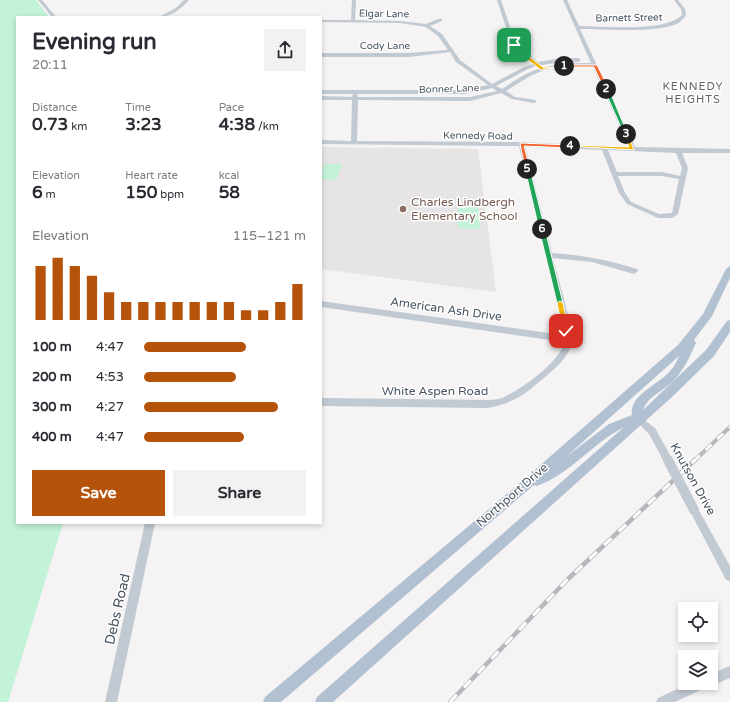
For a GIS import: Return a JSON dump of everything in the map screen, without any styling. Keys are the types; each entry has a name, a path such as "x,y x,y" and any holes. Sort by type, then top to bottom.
{"main road":[{"name":"Northport Drive","path":"270,702 518,492 628,394 655,373 694,335 719,295 730,269"},
{"path":"322,702 640,420 710,353 730,324"},
{"path":"640,420 637,411 640,404 670,378 680,367 694,335"},
{"path":"518,492 571,460 610,430 631,418 640,420"}],"street":[{"path":"40,0 53,16"},
{"path":"163,16 178,9 187,0"},
{"path":"353,22 354,0"},
{"path":"499,0 514,45 543,69"},
{"path":"565,0 633,149"},
{"name":"Barnett Street","path":"577,27 654,27 673,25 679,22 684,15 683,9 676,0"},
{"path":"426,26 440,20"},
{"name":"Elgar Lane","path":"322,21 410,22 426,26 440,35 449,51 458,61 492,86 520,100 534,101"},
{"name":"Cody Lane","path":"322,55 409,55 449,51"},
{"name":"Bonner Lane","path":"322,98 355,95 473,91 492,86 526,68 537,64 556,61 594,63"},
{"name":"Bonner Lane","path":"322,92 355,95 470,99 502,91 528,75 543,69 594,63"},
{"path":"354,143 355,95"},
{"name":"Kennedy Road","path":"322,142 521,144 678,151 730,150"},
{"path":"521,144 564,318 567,339"},
{"path":"604,148 622,194 629,203 658,216 672,216 676,214 685,164 678,151"},
{"path":"614,174 662,174 683,178"},
{"path":"548,255 585,258 612,263 634,271"},
{"name":"American Ash Drive","path":"322,304 567,339"},
{"name":"White Aspen Road","path":"322,402 488,404 499,402 510,398 548,370 565,353 568,344 567,339"},
{"name":"Knutson Drive","path":"640,420 652,431 730,576"},
{"name":"Debs Road","path":"111,702 150,524"},
{"path":"718,677 730,672"},
{"path":"662,702 688,690"}],"shaded area":[{"name":"Charles Lindbergh Elementary School","path":"322,147 478,149 496,292 322,269"}],"green space":[{"path":"0,0 36,0 48,16 16,16 16,524 63,524 8,702 0,702"},
{"path":"324,164 342,164 336,180 322,179"},
{"path":"458,204 478,205 480,229 458,228"}],"railway":[{"path":"694,461 730,427"},
{"path":"450,702 568,579 695,460"}],"place":[{"name":"Charles Lindbergh Elementary School","path":"403,209"}],"district":[{"name":"KENNEDY HEIGHTS","path":"693,92"}],"route":[{"path":"514,45 520,52 543,69 560,66 595,65 633,149 521,144 566,331"}]}
